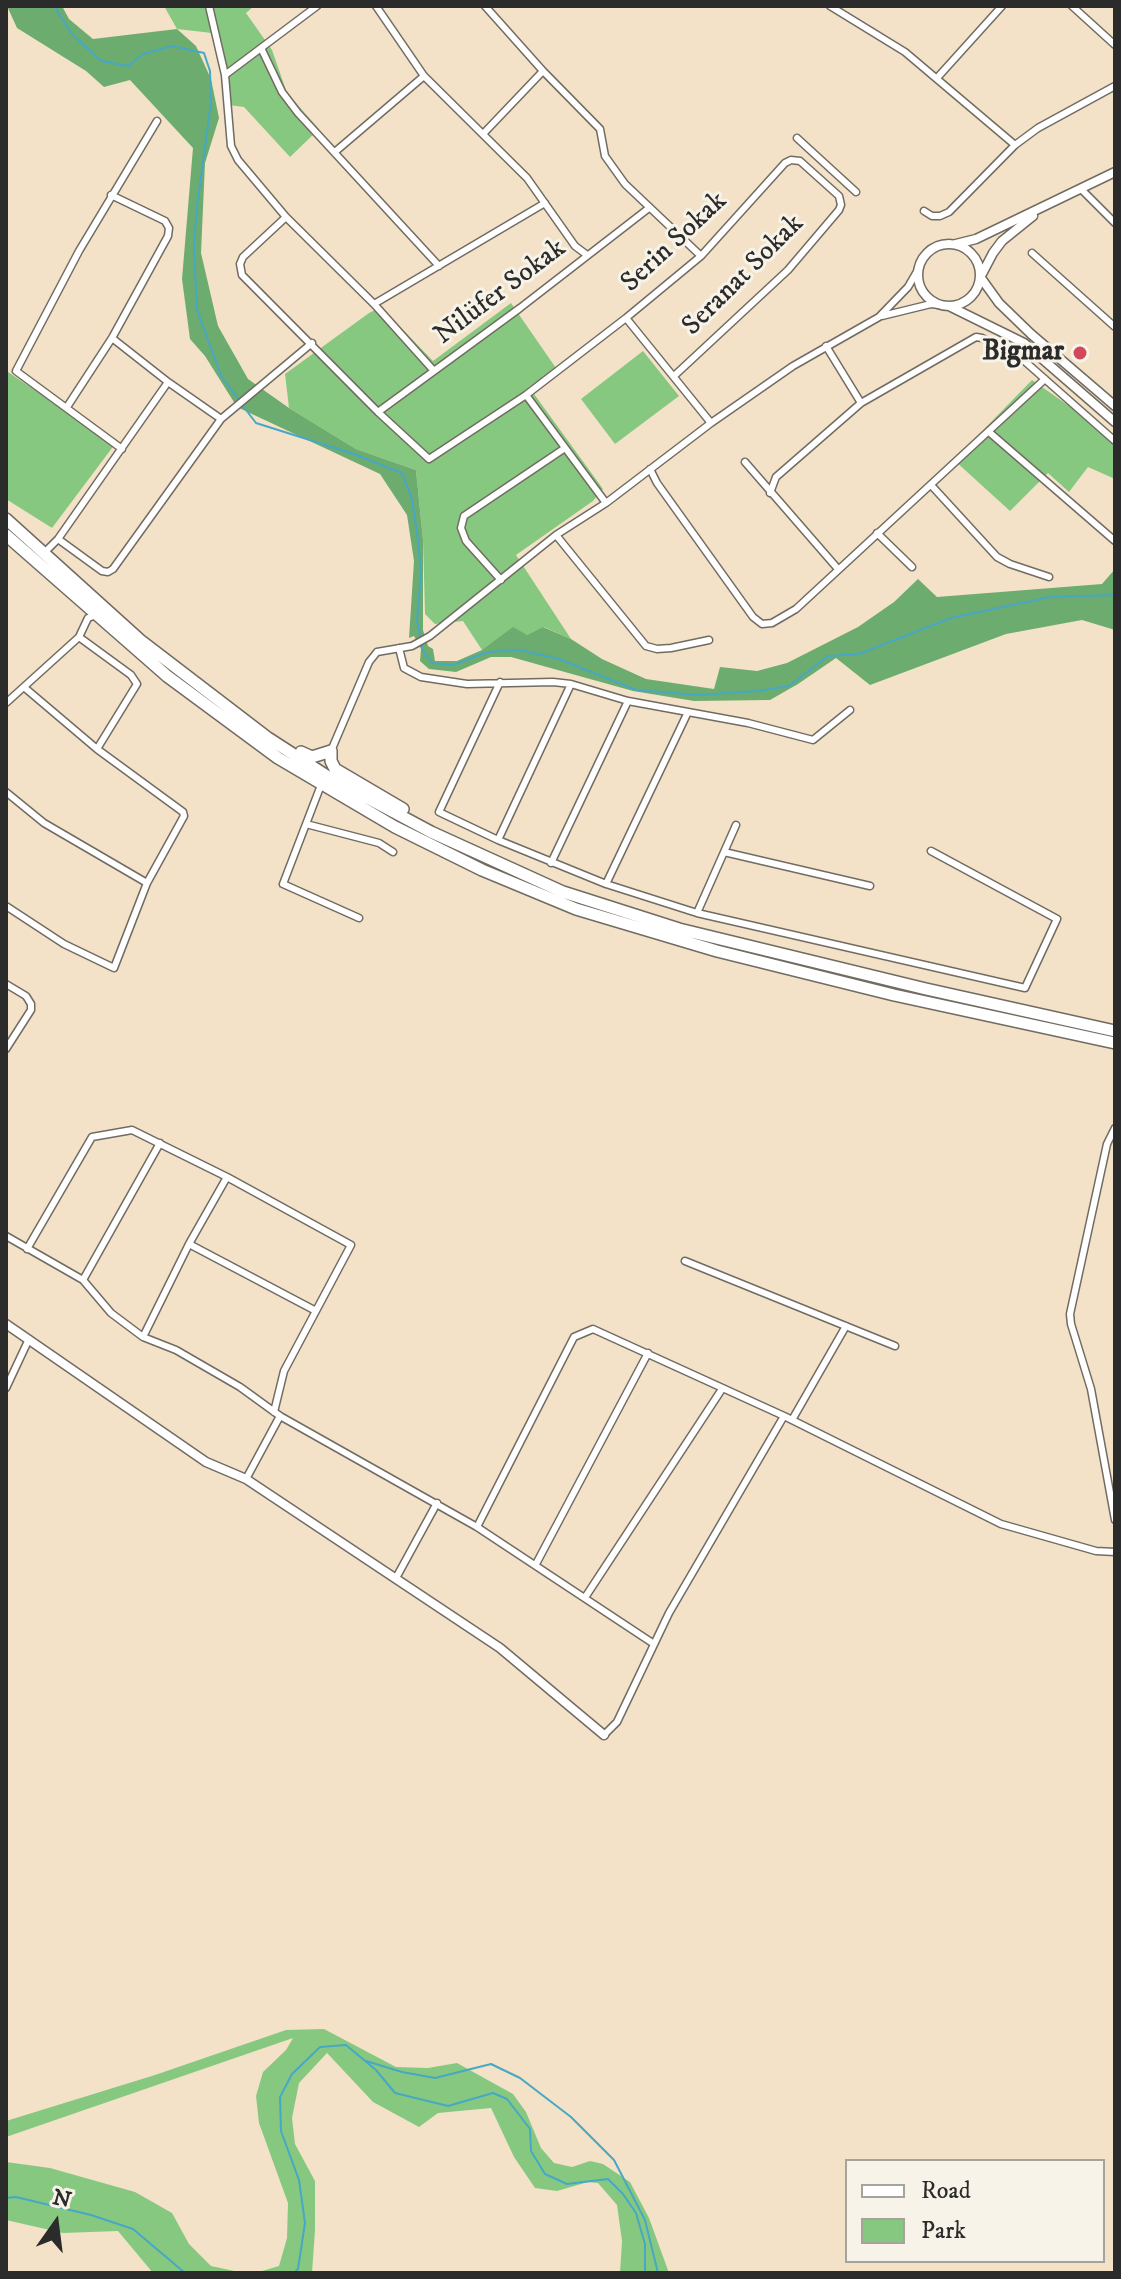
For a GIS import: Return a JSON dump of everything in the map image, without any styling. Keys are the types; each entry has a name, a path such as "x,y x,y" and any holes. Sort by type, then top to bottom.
{"highway":[{"path":"6,519 140,640 268,738 330,778 431,832 563,892 679,929 1115,1031"},
{"path":"6,535 167,676 221,717 321,785 395,827 482,870 611,920 717,951 864,988 1115,1043"},
{"path":"140,640 298,750 312,757 331,751 335,769 411,813 563,892"}],"street":[{"path":"209,6 225,75 231,146 238,160 286,217 374,304 434,371"},
{"path":"225,75 317,6"},
{"path":"376,6 424,76 527,178 575,246 587,255"},
{"path":"830,6 905,52 1015,145"},
{"path":"937,78 1002,6"},
{"path":"1072,6 1115,45"},
{"path":"487,7 543,71 600,129 609,165 649,208 701,256"},
{"path":"262,50 282,92 439,266"},
{"path":"483,134 543,71"},
{"path":"336,151 424,76"},
{"path":"924,211 932,216 949,212 1015,145 1038,128 1115,86"},
{"path":"122,449 16,371 111,195 157,121"},
{"path":"797,138 856,192"},
{"name":"Serin Sokak","path":"378,412 429,459 526,395 701,256 785,163 800,161 839,196 841,205"},
{"path":"879,317 908,287 928,252 945,244 976,239 1115,172"},
{"path":"1082,190 1115,223"},
{"path":"67,407 112,338 168,236 169,228 165,221 111,195"},
{"path":"374,304 545,203"},
{"name":"Seranat Sokak","path":"674,376 788,270 841,205"},
{"name":"Nilüfer Sokak","path":"378,412 649,208"},
{"path":"331,751 369,662 377,652 412,646 430,636 556,535 606,503 711,423 826,346 879,317 931,304 958,305 973,295 1002,241 1043,208"},
{"path":"286,217 243,257 240,264 242,275 378,412"},
{"path":"955,244 976,259 981,277 999,303 1115,406"},
{"path":"1032,253 1115,327"},
{"path":"919,268 920,286 924,294 1024,343 1115,422"},
{"path":"626,318 711,423"},
{"path":"770,493 776,477 861,403 976,337 1021,358 1115,441"},
{"path":"112,338 168,382 223,416"},
{"path":"58,539 102,571 113,569 223,416 312,343"},
{"path":"826,346 861,403"},
{"path":"650,469 753,617 762,624 772,623 796,609 1045,379"},
{"path":"44,553 58,539 168,382"},
{"path":"1074,404 1083,394"},
{"path":"526,395 606,503"},
{"path":"989,432 1115,541"},
{"path":"501,580 466,541 461,528 464,516 565,448"},
{"path":"745,462 838,569"},
{"path":"931,485 997,557 1049,577"},
{"path":"877,533 912,567"},
{"path":"556,535 646,646 671,648 709,640"},
{"path":"6,703 79,637 92,612"},
{"path":"79,637 131,675 137,684 97,749"},
{"path":"399,648 404,668 421,677 467,684 571,684 628,701 748,723 813,740 850,710"},
{"path":"500,682 439,812 551,863 697,913 1025,988 1057,919 931,851"},
{"path":"498,840 571,684"},
{"path":"6,906 64,944 114,968 147,883 184,814 97,749 25,688"},
{"path":"551,863 628,701"},
{"path":"606,884 688,712"},
{"path":"321,785 283,884 359,918"},
{"path":"6,792 44,823 147,883"},
{"path":"306,824 379,843 393,852"},
{"path":"697,913 736,825"},
{"path":"724,852 870,886"},
{"path":"6,984 26,996 31,1004 31,1010 6,1049"},
{"path":"1115,1128 1107,1144 1070,1314 1091,1389 1115,1520"},
{"path":"27,1249 92,1137 132,1130 227,1177 351,1245 284,1371 277,1414 246,1479"},
{"path":"83,1280 160,1143"},
{"path":"143,1337 189,1244 227,1177"},
{"path":"6,1236 83,1280 111,1313 143,1337 176,1350 240,1387 277,1414 477,1527 586,1596 654,1644"},
{"path":"189,1244 316,1311"},
{"path":"685,1261 895,1346"},
{"path":"6,1324 206,1462 246,1479 500,1648 604,1735 617,1722 691,1574 784,1416"},
{"path":"792,1420 846,1326"},
{"path":"477,1527 574,1337 593,1329 784,1416 1001,1524 1083,1548 1115,1552"},
{"path":"6,1388 29,1339"},
{"path":"536,1564 648,1353"},
{"path":"586,1596 722,1389"},
{"path":"396,1578 437,1503"}],"green space":[{"path":"7,6 62,6 69,19 93,39 177,29 196,46 211,79 219,118 205,163 201,253 218,326 248,379 356,449 416,470 423,540 423,630 428,646 433,649 435,661 457,661 482,650 513,627 527,635 543,627 646,679 714,689 720,667 757,671 787,663 858,627 894,602 918,579 937,597 1102,584 1115,569 1115,630 1082,620 1006,634 870,685 836,658 770,700 694,701 633,691 511,657 491,657 456,672 429,669 420,661 421,649 414,636 409,638 414,561 407,515 380,474 237,407 205,356 190,339 182,279 193,148 130,80 104,87 86,71 17,28"},
{"path":"164,6 254,6 246,13 272,50 287,93 319,129 290,157 244,107 228,105 212,33 177,29"},
{"path":"511,303 558,371 529,387 603,489 593,501 516,555 571,639 544,627 527,635 498,641 482,650 463,621 435,624 425,614 423,540 416,470 356,449 289,408 285,374 381,307 433,361"},
{"path":"643,351 679,396 615,444 581,399"},
{"path":"8,372 115,444 52,528 6,499"},
{"path":"1032,380 1075,410 1115,446 1115,479 1088,467 1069,492 1048,473 1010,511 954,460"},
{"path":"324,2029 396,2067 428,2068 457,2063 513,2094 526,2112 541,2148 554,2163 572,2167 590,2161 603,2164 630,2182 649,2218 669,2273 620,2273 622,2241 617,2205 598,2183 588,2182 557,2191 535,2188 514,2157 491,2108 438,2113 419,2127 373,2102 327,2053 299,2083 292,2118 295,2144 315,2181 312,2273 153,2273 118,2231 63,2233 6,2220 6,2162 50,2168 135,2192 172,2213 189,2244 211,2266 239,2272 262,2271 279,2266 287,2238 288,2203 259,2123 256,2096 263,2072 286,2050 293,2038 6,2137 6,2121 286,2030"}],"waterway":[{"path":"54,6 72,34 101,61 128,66 143,54 172,46 204,53 210,71 211,103 194,248 197,310 221,376 239,400"},
{"path":"243,406 256,423 354,454 402,473 412,499 418,540 421,573 417,620 423,651 432,663 453,665 488,652 520,650 559,659 636,690 699,695 756,691 789,686 828,656 859,654 951,618 1050,597 1115,595"},
{"path":"294,2273 298,2269 305,2223 299,2180 281,2131 280,2097 292,2074 320,2047 346,2045 376,2070 395,2093 448,2106 493,2093 507,2099 530,2129 531,2151 545,2174 567,2184 608,2179 623,2194 636,2213 645,2244 645,2273"},
{"path":"366,2061 435,2078 491,2064 520,2078 571,2117 614,2160 645,2220 658,2273"},
{"path":"6,2198 16,2197 91,2215 133,2229 185,2273"}],"place":[{"name":"Bigmar","path":"1080,353"}]}
